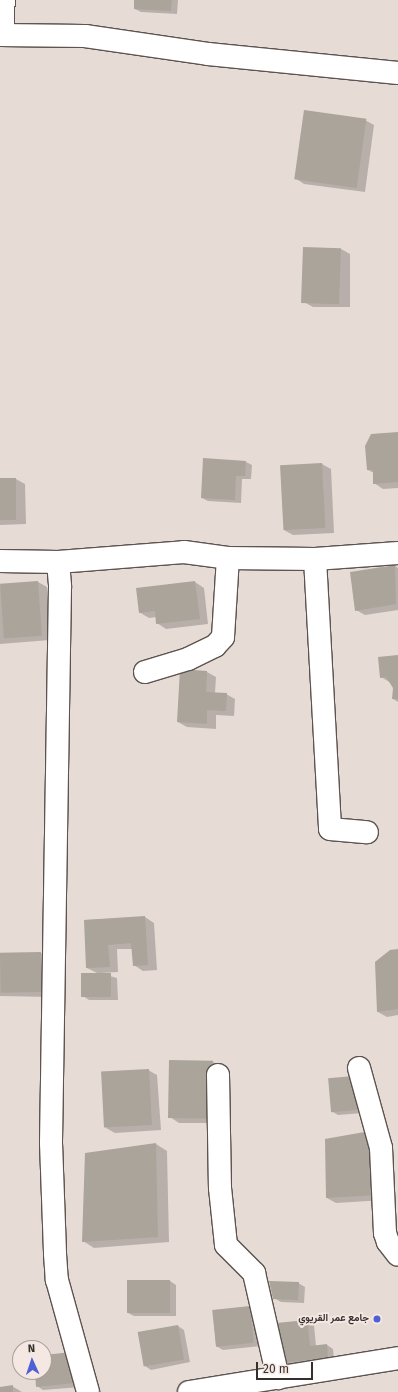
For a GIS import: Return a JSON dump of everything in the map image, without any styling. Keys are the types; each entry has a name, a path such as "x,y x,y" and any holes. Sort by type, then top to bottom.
{"street":[{"path":"4,0 1,35 85,36 246,59 398,73"},
{"path":"0,561 58,562 184,552 228,558 315,559 398,553"},
{"path":"145,672 188,659 215,646 223,637 228,558"},
{"path":"315,559 330,829 368,832"},
{"path":"58,562 60,587 51,1143 56,1280 88,1392"},
{"path":"359,1068 381,1148 385,1233 388,1242 398,1255"},
{"path":"218,1075 220,1188 226,1245 254,1273 278,1378"},
{"path":"189,1392 398,1358"}],"building":[{"path":"134,0 172,0 171,11 134,9"},
{"path":"304,110 366,119 357,188 294,179"},
{"path":"303,247 341,248 339,304 301,303"},
{"path":"398,432 398,482 373,484 373,470 367,470 365,446 371,434"},
{"path":"203,458 246,461 245,476 236,476 235,500 201,498"},
{"path":"322,463 325,528 283,530 280,465"},
{"path":"0,478 16,478 16,520 0,520"},
{"path":"395,565 396,604 355,611 350,572"},
{"path":"38,581 42,636 4,639 0,584"},
{"path":"195,581 200,619 156,624 155,611 139,613 136,588"},
{"path":"398,655 398,699 392,699 393,688 386,677 380,678 378,657"},
{"path":"180,669 207,671 206,692 227,693 226,711 207,710 207,724 177,722"},
{"path":"145,916 148,965 133,966 131,943 108,945 110,967 86,968 84,920"},
{"path":"398,949 398,1009 377,1012 375,962 390,950"},
{"path":"41,952 42,992 1,993 0,953"},
{"path":"81,973 111,973 111,997 81,997"},
{"path":"169,1060 213,1061 212,1119 168,1118"},
{"path":"149,1069 152,1125 104,1127 101,1072"},
{"path":"354,1076 357,1110 331,1112 328,1078"},
{"path":"370,1131 377,1195 326,1198 325,1139"},
{"path":"156,1143 158,1237 82,1242 85,1153"},
{"path":"127,1280 170,1280 170,1313 127,1313"},
{"path":"269,1281 299,1282 298,1300 273,1299"},
{"path":"250,1306 254,1343 216,1347 212,1310"},
{"path":"307,1320 310,1346 327,1344 328,1358 280,1363 276,1323"},
{"path":"178,1325 184,1359 144,1367 138,1332"},
{"path":"72,1352 75,1383 36,1387 36,1380 52,1380 52,1354"},
{"path":"13,1385 13,1392 0,1392 0,1387"}],"place":[{"name":"جامع عمر القريوي","path":"377,1319"}]}
